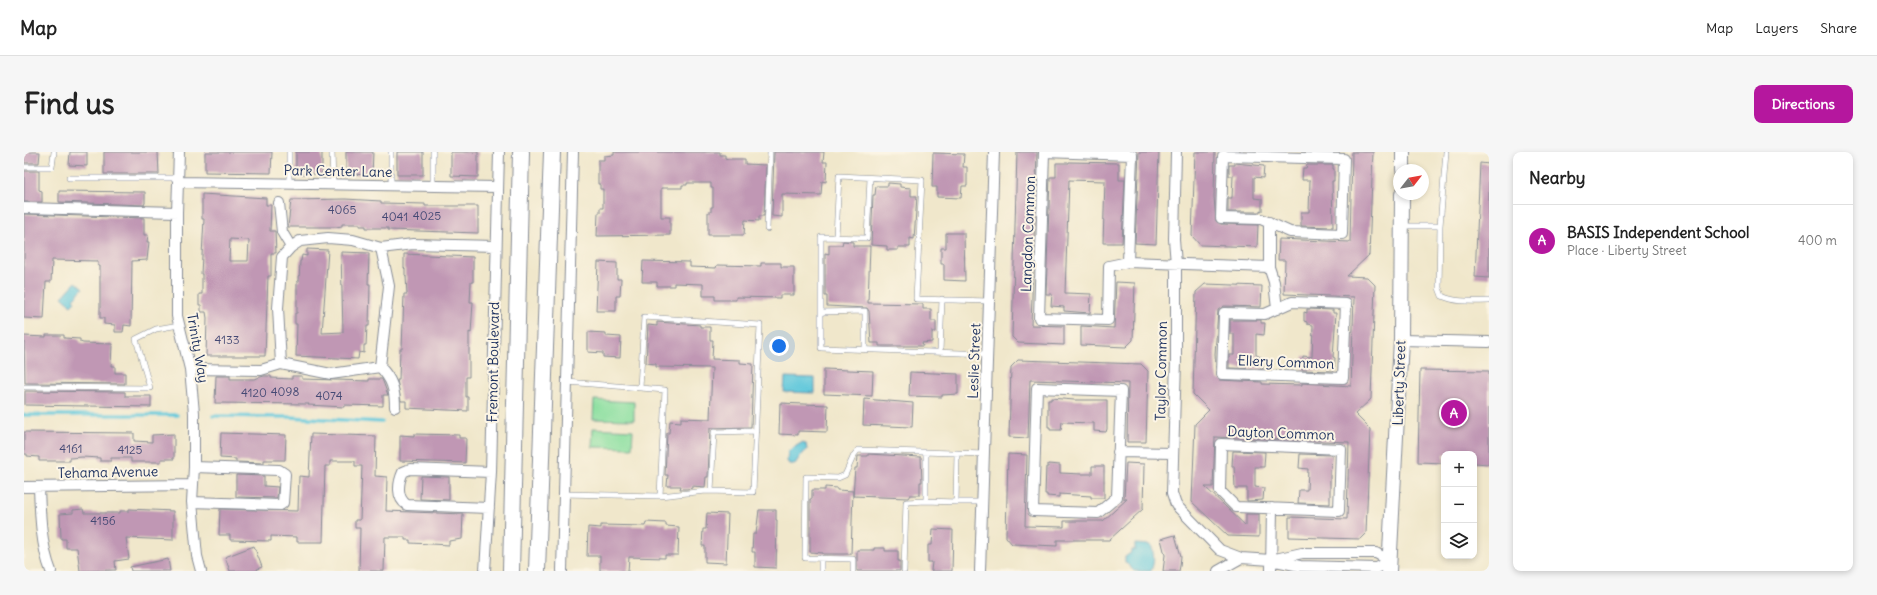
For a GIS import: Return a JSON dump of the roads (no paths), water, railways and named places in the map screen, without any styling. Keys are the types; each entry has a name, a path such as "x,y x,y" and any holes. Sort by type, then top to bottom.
{"main road":[{"name":"Fremont Boulevard","path":"511,571 521,152"},
{"path":"537,571 552,152"}],"street":[{"name":"Trinity Way","path":"179,152 177,212 177,316 190,369 194,413 194,467 192,502 197,556 201,571"},
{"name":"Fremont Boulevard","path":"485,571 491,472 499,152"},
{"path":"562,571 573,152"},
{"name":"Leslie Street","path":"980,571 994,152"},
{"name":"Langdon Common","path":"1044,152 1132,155 1128,262 1109,266 1108,320 1039,318 1044,152"},
{"name":"Taylor Common","path":"1176,152 1174,239 1176,264 1172,493 1176,505 1220,550 1241,558 1271,560"},
{"path":"1402,164 1403,152"},
{"path":"1223,156 1344,159 1342,234 1290,232 1269,222 1261,219 1220,218 1223,156"},
{"name":"Park Center Lane","path":"178,180 289,185 498,187"},
{"name":"Liberty Street","path":"1389,566 1401,340 1402,200"},
{"path":"279,203 282,232 291,247"},
{"path":"24,208 177,212"},
{"path":"1269,222 1269,267 1274,282 1277,309"},
{"path":"281,364 278,308 282,257 291,247 300,242 328,238 353,240 381,248 413,244 496,246"},
{"path":"380,367 389,286 381,248"},
{"path":"1128,262 1269,267"},
{"name":"Ellery Common","path":"1292,302 1346,304 1343,378 1222,374 1224,313 1265,314 1277,309 1292,302"},
{"path":"1401,340 1489,342"},
{"path":"190,369 261,370 281,364 331,374 380,367"},
{"path":"380,367 389,376 395,392 395,407"},
{"path":"1037,388 1120,391 1118,452 1117,497 1098,513 1033,511 1037,388"},
{"name":"Dayton Common","path":"1221,444 1341,449 1339,511 1272,508 1236,507 1220,491 1221,444"},
{"path":"1118,452 1173,453"},
{"path":"192,502 280,505 283,503 285,474 279,470 194,467"},
{"path":"489,508 407,505 401,500 399,485 403,472 410,469 491,472"},
{"name":"Tehama Avenue","path":"24,487 192,485"},
{"path":"39,487 41,519 48,563 51,571"},
{"path":"1271,571 1272,508"},
{"path":"1271,560 1302,552 1376,553 1389,566"},
{"path":"1320,567 1321,553"},
{"path":"1218,571 1241,558"},
{"path":"1271,560 1300,566 1377,568 1389,566"}],"lane":[{"path":"24,167 52,167 54,152"},
{"path":"289,152 289,185"},
{"path":"332,152 333,185"},
{"path":"390,186 391,152"},
{"path":"432,186 433,152"},
{"path":"767,229 770,152"},
{"path":"1446,152 1440,226 1439,288 1442,296 1448,299 1463,301 1489,301"},
{"path":"836,237 839,176 922,180 916,299 990,301"},
{"path":"69,178 178,180"},
{"path":"870,178 867,238 821,237 821,348 988,354"},
{"path":"1402,226 1440,226"},
{"path":"940,352 942,299"},
{"path":"821,312 865,310 865,350"},
{"path":"563,494 660,496 711,491 753,492 760,325 644,317 640,388"},
{"path":"24,387 150,388 136,339 156,329 180,325"},
{"path":"567,382 666,390 660,496"},
{"path":"711,491 714,432 756,431"},
{"path":"853,571 853,559 805,558 806,477 838,478 845,475 854,455 858,450 985,454"},
{"path":"926,452 926,501"},
{"path":"956,502 957,453"},
{"path":"904,571 906,502 983,502"},
{"path":"821,558 821,571"}],"water":[{"path":"76,282 83,288 73,299 75,301 71,305 62,297"},
{"path":"785,377 815,378 815,393 784,392"},
{"path":"803,442 806,444 807,450 801,455 795,464 789,464 787,461 788,451"},
{"path":"1135,544 1151,545 1154,558 1151,571 1134,571 1125,562 1125,557 1132,552 1132,550 1135,550"}],"waterway":[{"path":"24,415 177,415"},
{"path":"213,416 289,417 382,422"}],"place":[{"name":"BASIS Independent School","path":"1454,413"}]}
